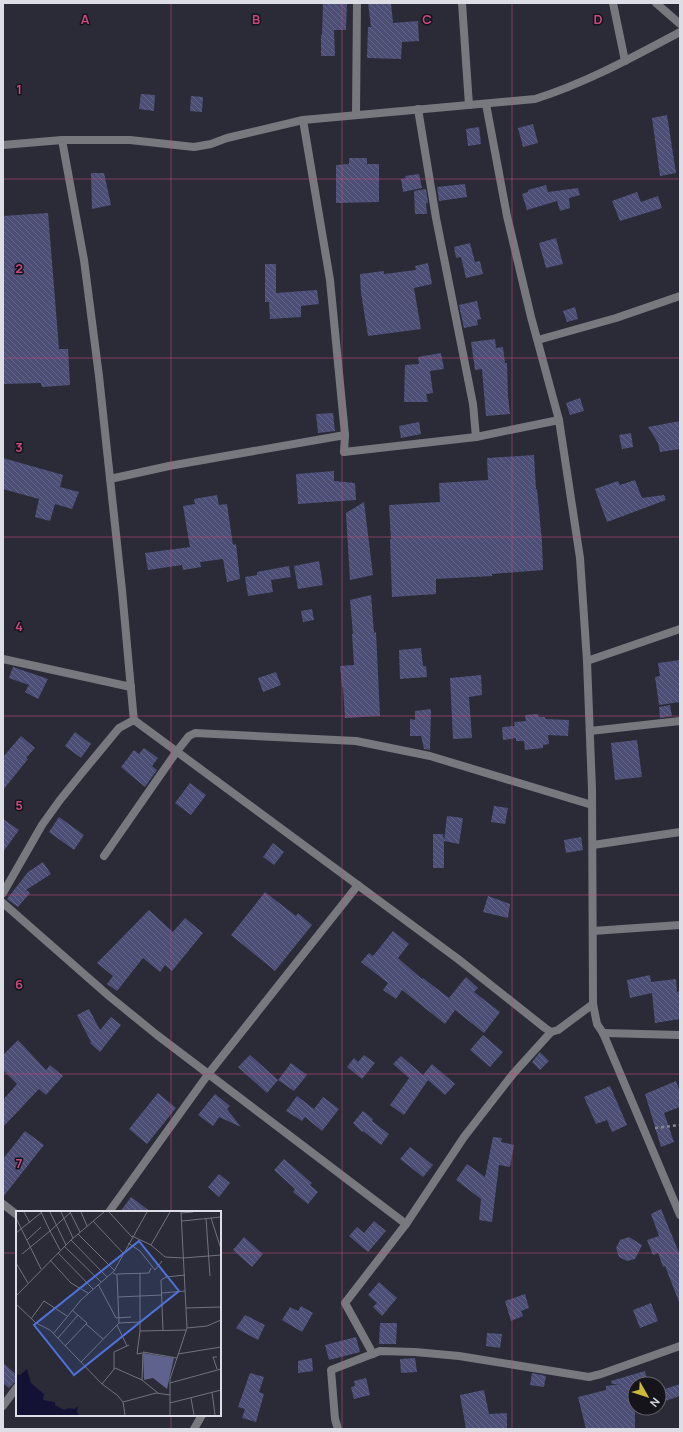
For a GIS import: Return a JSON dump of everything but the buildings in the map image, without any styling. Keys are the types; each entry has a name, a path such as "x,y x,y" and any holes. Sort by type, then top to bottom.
{"street":[{"path":"356,115 357,3"},
{"path":"462,3 469,105"},
{"path":"613,3 625,61"},
{"path":"656,3 680,24"},
{"path":"3,145 62,140 130,140 194,147 303,120 536,99 560,91 625,61 680,32"},
{"path":"486,104 507,216 531,317 558,420 580,558 587,661 592,789 593,1004 597,1024 603,1033 680,1215"},
{"path":"418,109 436,218 473,404 476,436"},
{"path":"303,120 330,280 345,435 344,452 476,436 558,420"},
{"path":"62,140 84,260 99,376 134,720 458,959 551,1032"},
{"path":"538,340 616,318 680,296"},
{"path":"110,479 169,466 345,435"},
{"path":"587,661 680,629"},
{"path":"3,659 131,687"},
{"path":"3,893 42,825 60,800 119,728 134,720"},
{"path":"590,730 680,721"},
{"path":"104,856 177,751 189,736 195,733 356,741 430,756 592,805"},
{"path":"593,845 680,832"},
{"path":"110,1211 209,1073 358,885"},
{"path":"3,903 109,996 406,1224"},
{"path":"593,931 680,924"},
{"path":"373,1354 345,1303 406,1224 464,1137 513,1074 551,1032 558,1030 593,1004"},
{"path":"603,1033 680,1034"},
{"path":"3,1204 16,1214"},
{"path":"338,1429 331,1370 380,1352 415,1352 459,1356 590,1377 680,1346"},
{"path":"3,1406 16,1388"},
{"path":"194,1429 201,1416"}],"path":[{"path":"644,1129 680,1125"}]}
